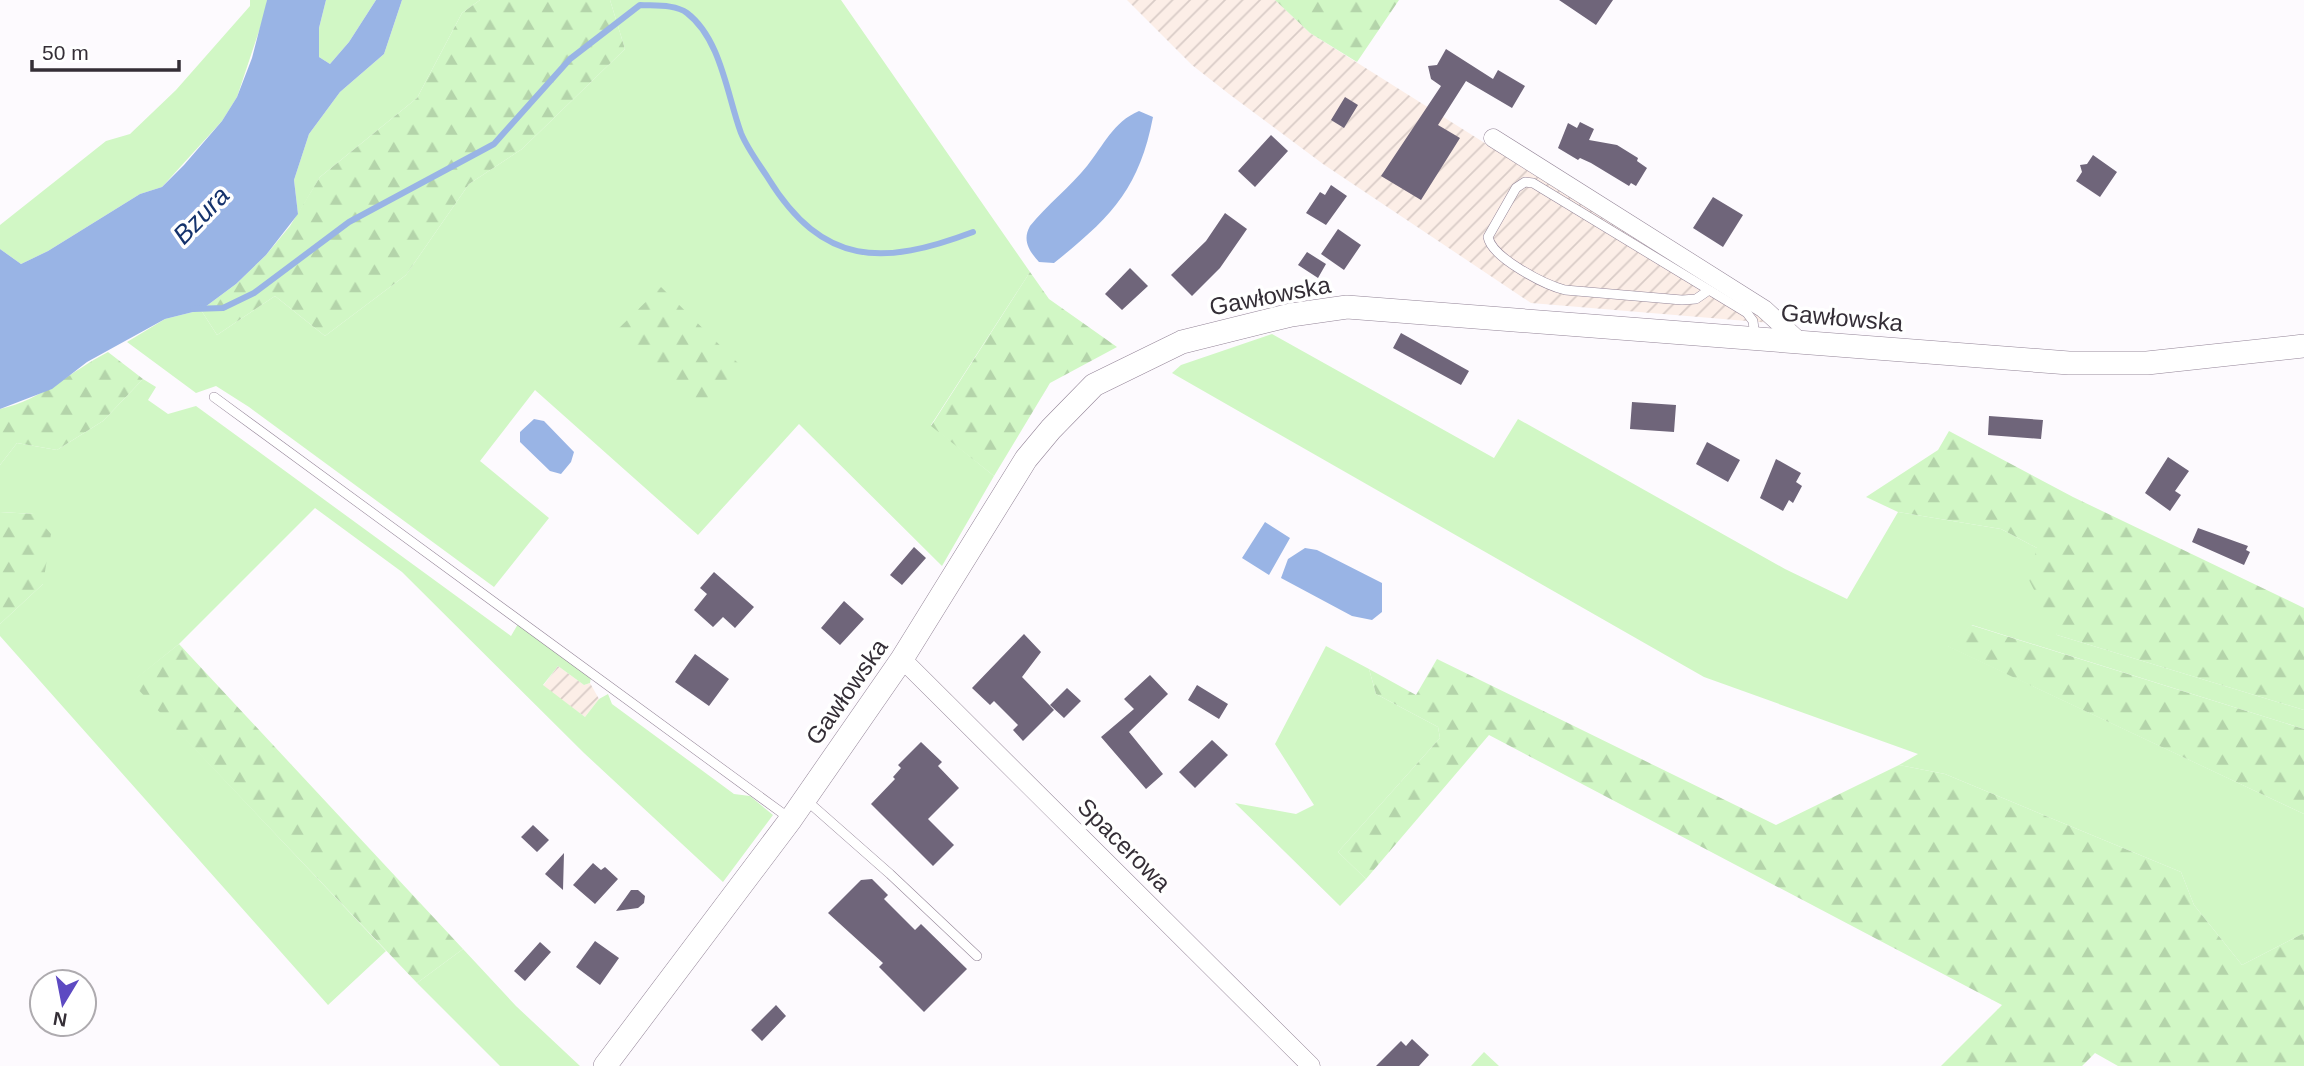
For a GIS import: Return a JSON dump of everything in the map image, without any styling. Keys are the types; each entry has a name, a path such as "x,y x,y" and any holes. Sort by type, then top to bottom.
{"street":[{"path":"1493,138 1764,309 1799,341"},
{"name":"Gawłowska","path":"606,1066 791,819 902,659 1020,468 1051,429 1094,385 1182,342 1290,315 1347,307 2069,363 2147,363 2304,346"},
{"name":"Spacerowa","path":"902,659 1311,1066"}],"lane":[{"path":"1709,290 1696,299 1682,300 1565,290 1550,286 1503,258 1489,245 1488,237 1516,188 1525,182 1533,183 1747,313 1753,321 1755,337"},
{"path":"214,397 498,602 791,819"},
{"path":"804,799 890,874 977,956"}],"shaded area":[{"path":"1127,0 1275,0 1310,33 1771,323 1531,303 1323,164 1229,94 1192,65"},
{"path":"558,666 584,685 590,683 599,699 585,717 543,686"}],"green space":[{"path":"250,0 267,0 237,97 222,121 162,187 140,194 48,251 21,264 0,249 0,225 106,141 130,134 176,90 250,6"},
{"path":"326,0 376,0 349,42 330,64 319,57 319,28"},
{"path":"402,0 480,0 462,13 417,98 320,177 298,214 294,180 309,134 340,92 384,54"},
{"path":"480,0 610,0 625,49 522,149 469,184 406,275 325,336 275,296 217,335 201,310 236,284 266,255 290,226 320,177 417,98 462,13"},
{"path":"610,0 841,0 1030,272 931,425 994,476 942,566 799,424 698,535 535,390 480,461 549,518 494,587 249,407 216,386 196,393 127,342 165,319 201,310 217,335 275,296 325,336 406,275 469,184 522,149 625,49"},
{"path":"1275,0 1399,0 1357,62 1310,33"},
{"path":"1030,272 1049,299 1117,347 1050,383 994,476 931,426"},
{"path":"661,287 743,368 696,413 615,332"},
{"path":"1272,334 1494,458 1518,419 1785,569 1847,599 1898,512 2001,529 2037,548 2057,635 2304,710 2304,729 1972,625 1948,646 2304,814 2304,933 2242,965 2194,905 2181,872 1945,774 1899,765 1918,754 1704,677 1172,373 1181,365"},
{"path":"108,352 143,379 103,421 57,450 17,443 0,465 0,409 43,392"},
{"path":"143,379 156,387 148,400 168,414 196,406 511,636 518,624 591,677 590,683 584,685 558,666 543,685 585,717 599,699 608,694 612,704 734,794 750,796 773,815 723,882 584,753 402,572 315,508 179,644 132,682 386,951 328,1005 0,636 0,624 43,584 34,514 0,512 0,465 17,443 57,450 103,421"},
{"path":"1949,431 2073,497 2304,608 2304,710 2057,635 2028,578 2037,548 2001,529 1898,512 1866,497 1938,450"},
{"path":"0,512 34,514 51,534 43,584 0,624"},
{"path":"1971,625 2304,729 2304,814 1947,646"},
{"path":"179,644 463,949 417,983 131,682"},
{"path":"1326,646 1369,669 1376,694 1438,727 1440,738 1338,852 1366,879 1340,906 1235,803 1296,814 1314,805 1275,744"},
{"path":"1437,659 1776,825 1899,765 1945,774 2181,872 2194,905 2242,965 2304,933 2304,1066 2118,1066 2095,1053 2082,1066 1941,1066 2002,1005 1489,735 1366,879 1338,852 1440,738 1438,727 1376,694 1369,669 1416,695"},
{"path":"463,949 516,1006 580,1066 500,1066 417,983"},
{"path":"1484,1052 1499,1066 1471,1066"}],"water":[{"name":"Bzura","path":"267,0 326,0 319,28 319,57 330,64 349,42 376,0 402,0 384,54 340,92 309,134 294,180 298,214 266,255 236,284 201,310 165,319 87,362 52,389 0,409 0,249 21,264 48,251 140,194 162,187 222,121 237,97 252,58"},
{"path":"1139,111 1153,117 1140,164 1119,200 1091,231 1054,263 1039,262 1028,245 1030,226 1080,174 1122,121"},
{"path":"534,419 544,421 574,452 571,462 561,474 550,471 520,442 520,432"},
{"path":"1265,522 1290,538 1269,575 1242,558"},
{"path":"1305,548 1317,550 1382,583 1382,612 1372,620 1352,616 1281,578 1288,559"}],"building":[{"path":"1559,0 1613,0 1596,25"},
{"path":"1446,49 1493,79 1498,70 1525,86 1512,108 1466,81 1438,125 1460,138 1421,200 1381,176 1441,86 1431,79 1428,66 1437,65"},
{"path":"1345,97 1358,105 1344,128 1331,120"},
{"path":"1580,122 1594,129 1589,140 1617,145 1638,158 1637,161 1647,168 1636,186 1631,183 1629,186 1591,163 1580,158 1578,160 1558,148 1568,123 1577,128"},
{"path":"1271,135 1288,151 1255,187 1238,171"},
{"path":"2093,155 2117,172 2100,197 2076,181 2082,172 2080,165 2087,164"},
{"path":"1331,185 1347,196 1326,225 1306,213 1320,192 1325,195"},
{"path":"1713,197 1743,215 1723,247 1693,228"},
{"path":"1225,213 1247,229 1220,268 1192,296 1171,275 1206,241"},
{"path":"1338,229 1361,245 1344,270 1321,254"},
{"path":"1307,252 1326,264 1318,278 1298,265"},
{"path":"1130,268 1148,286 1122,310 1105,294"},
{"path":"1401,333 1469,371 1461,385 1393,348"},
{"path":"1632,402 1676,405 1674,432 1630,429"},
{"path":"1989,416 2043,420 2041,439 1988,435"},
{"path":"1707,442 1740,460 1728,482 1696,464"},
{"path":"2168,457 2189,471 2175,491 2181,495 2170,511 2145,493"},
{"path":"1776,459 1801,473 1796,482 1802,486 1793,503 1789,500 1783,511 1760,498"},
{"path":"2198,528 2248,546 2246,550 2250,552 2244,565 2192,542"},
{"path":"914,547 926,558 902,585 890,575"},
{"path":"714,572 754,607 735,628 723,617 713,627 694,610 707,594 700,588"},
{"path":"844,601 864,619 840,645 821,628"},
{"path":"1024,634 1041,652 1022,677 1054,710 1023,741 1013,730 1018,725 994,701 990,705 972,688"},
{"path":"695,654 729,679 709,706 675,682"},
{"path":"1150,675 1168,694 1129,732 1163,774 1146,789 1101,737 1134,709 1124,699"},
{"path":"1197,685 1228,704 1219,719 1188,700"},
{"path":"1067,688 1081,701 1064,718 1050,705"},
{"path":"1212,740 1228,755 1195,788 1179,772"},
{"path":"921,742 942,762 938,766 959,788 928,819 954,845 933,866 871,804 895,779 893,777 901,768 898,765"},
{"path":"533,825 549,840 537,852 521,837"},
{"path":"564,853 563,890 545,874"},
{"path":"593,863 601,870 605,867 618,879 595,904 573,885"},
{"path":"872,879 888,895 884,899 915,930 921,924 967,969 924,1012 879,967 883,963 828,913 861,880"},
{"path":"631,890 638,890 645,896 644,903 638,908 616,911"},
{"path":"595,941 619,958 600,985 576,967"},
{"path":"540,942 551,952 525,981 514,971"},
{"path":"776,1005 786,1016 762,1041 751,1030"},
{"path":"1412,1039 1429,1055 1419,1066 1376,1066 1401,1041 1406,1046"}],"waterway":[{"path":"193,309 223,308 254,293 349,222 494,144 570,59 640,5 677,8 699,24 722,68 746,144 789,207 811,229 833,243 857,251 883,253 911,250 973,232"}]}
